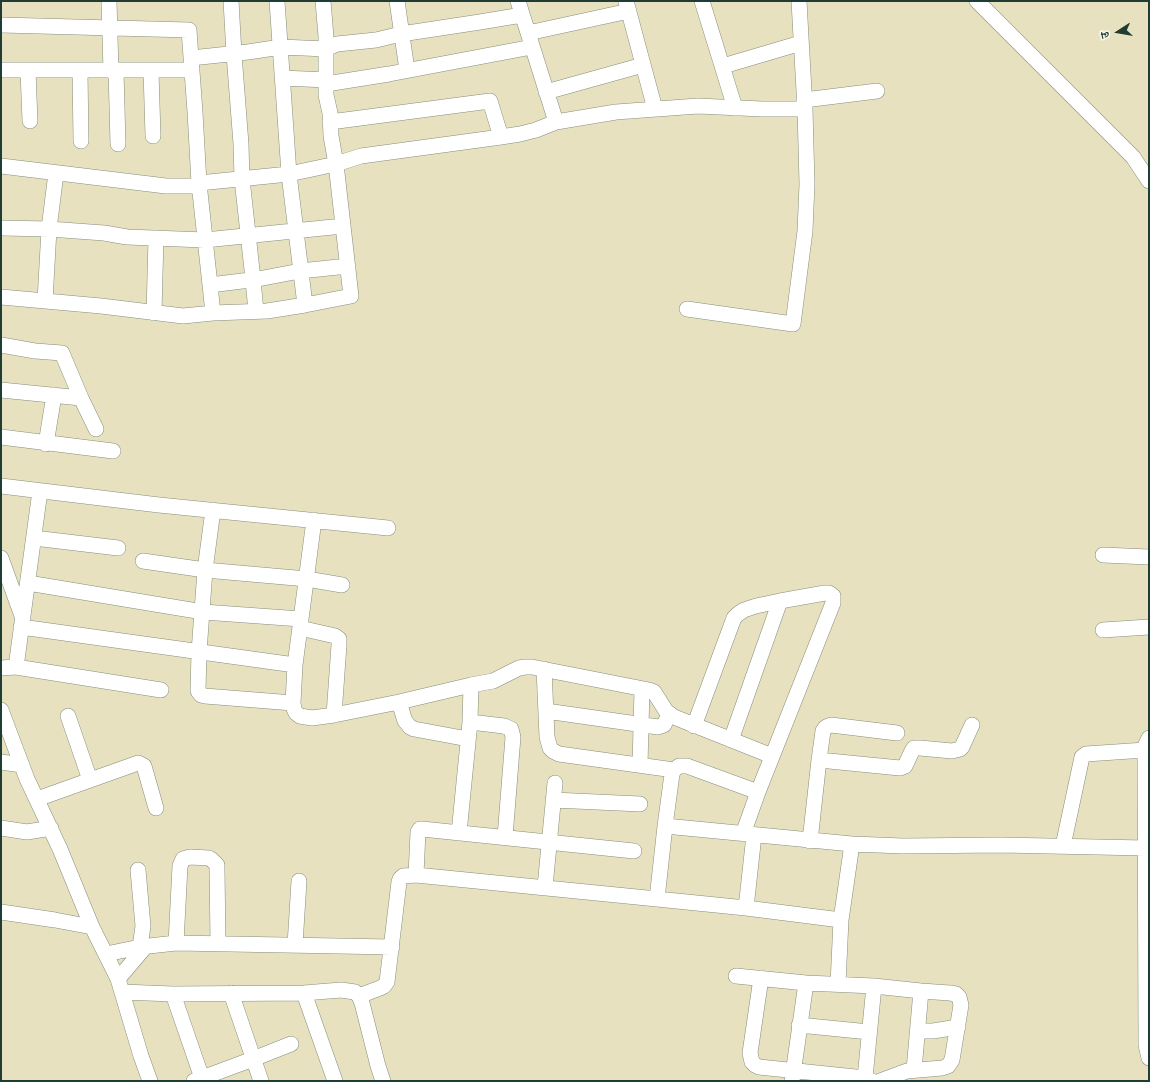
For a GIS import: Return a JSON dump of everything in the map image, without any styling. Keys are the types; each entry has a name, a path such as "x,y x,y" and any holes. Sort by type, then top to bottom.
{"street":[{"path":"109,1 118,144"},
{"path":"231,1 242,179 256,311"},
{"path":"277,1 288,174 305,305"},
{"path":"1,298 100,306 182,316 267,311 351,296 336,164 326,95 326,49 323,1"},
{"path":"397,1 407,70"},
{"path":"702,1 735,108"},
{"path":"687,309 793,324 805,231 807,184 805,104 799,1"},
{"path":"977,1 1134,157 1149,180"},
{"path":"283,78 326,82 407,70 530,40 627,6 655,109"},
{"path":"1,70 150,71 191,64 234,54 280,47 326,49 337,44 376,40 401,34 480,22 520,8 556,122"},
{"path":"1,25 189,30 199,184 213,313"},
{"path":"723,66 801,43"},
{"path":"546,92 643,65"},
{"path":"28,71 30,121"},
{"path":"80,71 81,141"},
{"path":"150,71 153,136"},
{"path":"1,166 144,182 166,186 199,184 288,174 336,164 361,156 501,137 536,130 556,122 616,112 698,106 762,109 805,104 877,91"},
{"path":"330,122 490,101 501,137"},
{"path":"45,301 49,229 56,173"},
{"path":"1,228 49,229 104,233 127,237 205,240 343,226"},
{"path":"154,313 156,238"},
{"path":"210,285 253,280 300,271 348,266"},
{"path":"1,345 34,351 62,353 96,429"},
{"path":"1,390 81,398"},
{"path":"46,444 54,395"},
{"path":"1,437 46,444 113,451"},
{"path":"1,486 388,528"},
{"path":"40,491 22,623 8,668 161,690"},
{"path":"212,510 205,570 199,652 199,693 201,695 293,703"},
{"path":"314,520 295,665 293,703 296,713 300,716 312,718 334,715 399,702 493,681 525,666 654,692 669,714 694,726 772,756"},
{"path":"34,538 118,548"},
{"path":"1103,555 1149,557"},
{"path":"1,558 22,623"},
{"path":"143,561 205,570 306,579 342,586"},
{"path":"28,583 203,612 301,624 335,636 339,639 339,645 334,715"},
{"path":"694,726 734,618 738,614 744,610 756,606 780,601 825,593 833,596 834,600 758,792 749,835 746,908"},
{"path":"731,740 780,601"},
{"path":"22,623 199,652 295,665"},
{"path":"1103,630 1149,627"},
{"path":"544,669 548,743 553,751 559,754 674,770"},
{"path":"459,833 470,722 471,685"},
{"path":"640,765 642,689"},
{"path":"399,702 406,721 410,727 468,739"},
{"path":"1,710 27,779 51,828 92,927 120,986 150,1081"},
{"path":"546,711 658,728 662,726 669,714"},
{"path":"68,716 90,780"},
{"path":"470,722 504,726 510,729 512,733 513,737 504,837"},
{"path":"810,841 823,731 831,725 897,733"},
{"path":"819,760 900,768 905,766 914,748 960,749 972,725"},
{"path":"1063,846 1082,757 1086,754 1147,744 1145,848 1148,1052"},
{"path":"1,762 22,765"},
{"path":"37,798 134,764 141,764 144,766 156,808"},
{"path":"657,899 665,826 672,774 674,770 679,766 687,766 758,792"},
{"path":"545,887 555,783"},
{"path":"553,800 640,804"},
{"path":"665,826 852,844 904,846 1001,845 1145,848"},
{"path":"1,828 27,832 51,828"},
{"path":"416,875 419,830 424,829 634,851"},
{"path":"838,984 841,920 852,844"},
{"path":"176,943 180,866 183,859 190,857 209,858 216,865 218,943"},
{"path":"120,986 143,946 143,926 138,870"},
{"path":"359,996 384,986 387,982 400,879 405,875 545,887 746,908 841,920"},
{"path":"295,945 299,881"},
{"path":"1,912 92,927"},
{"path":"106,954 143,946 176,943 392,947"},
{"path":"736,976 806,983 874,986 956,994 961,1000 961,1005 952,1060 948,1066 942,1068 914,1070 880,1081"},
{"path":"761,978 750,1053 752,1062 759,1067 792,1075 868,1079 869,1032 874,986"},
{"path":"792,1075 806,983"},
{"path":"120,986 173,994 304,993 341,990 355,992 359,996 362,1003 383,1081"},
{"path":"914,1070 921,991"},
{"path":"231,993 261,1081"},
{"path":"304,993 335,1081"},
{"path":"173,994 200,1080 291,1044"},
{"path":"799,1025 869,1032"},
{"path":"918,1031 933,1031 958,1027"}]}
